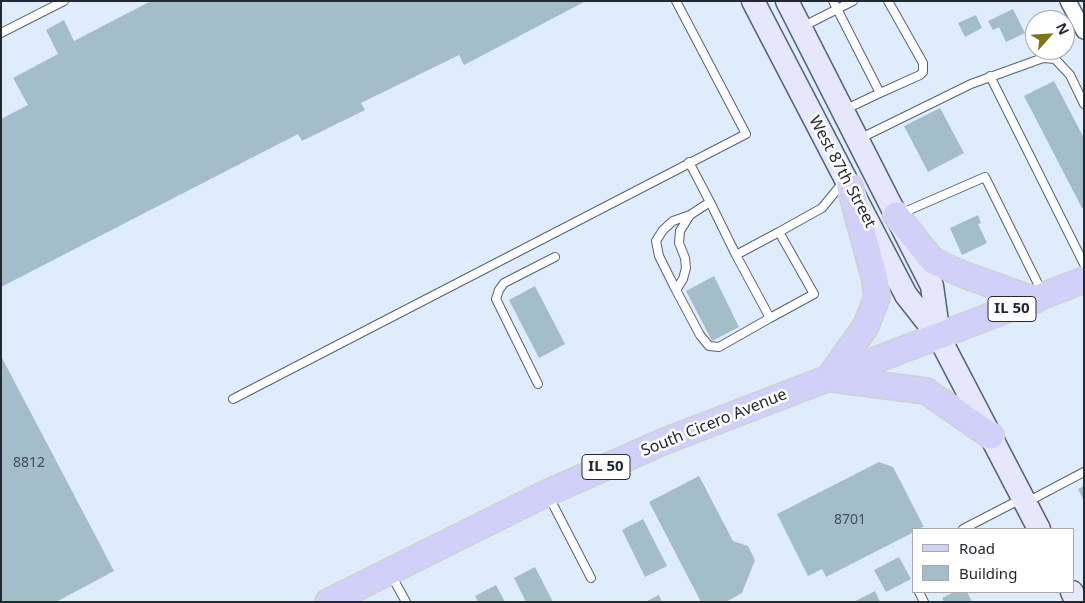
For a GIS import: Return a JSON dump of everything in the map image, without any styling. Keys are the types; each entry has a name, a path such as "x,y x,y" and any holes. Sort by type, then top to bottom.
{"main road":[{"name":"West 87th Street","path":"753,1 906,295 940,337 1038,528"},
{"name":"West 87th Street","path":"787,1 932,286 940,337"},
{"path":"848,183 875,280 877,297 866,326 828,379 926,391 991,436"},
{"path":"896,216 933,261 967,276 1040,298"},
{"name":"South Cicero Avenue","path":"328,602 547,493 665,441 940,337 1084,280"}],"street":[{"path":"1068,1 1084,31"}],"lane":[{"path":"1,33 64,1"},
{"path":"233,399 746,134 676,1"},
{"path":"833,1 880,92"},
{"path":"801,28 853,1"},
{"path":"843,111 880,92 920,75 924,68 888,1"},
{"path":"858,139 942,96 990,76 1043,58 1056,59 1070,75 1084,104"},
{"path":"990,76 1084,264"},
{"path":"689,162 770,318"},
{"path":"896,216 984,177 1040,298"},
{"path":"736,255 822,208 848,183"},
{"path":"710,202 690,215 672,221 656,241 659,256 676,290 700,336 709,346 719,347 814,294 779,232"},
{"path":"676,290 683,280 686,268 685,258 679,243 680,231 690,215"},
{"path":"538,384 496,299 504,283 555,257"},
{"path":"965,528 1084,472"},
{"path":"547,493 591,578"},
{"path":"389,571 406,602"}],"building":[{"path":"151,1 586,1 464,65 459,55 361,103 365,110 302,141 298,134 1,287 1,119 28,105 13,78 58,54 46,30 64,20 74,41"},
{"path":"1013,9 1025,33 1006,42 999,27 993,30 988,21"},
{"path":"976,15 982,28 965,37 958,23"},
{"path":"1054,81 1084,138 1084,207 1082,208 1024,96"},
{"path":"940,108 964,153 928,172 904,126"},
{"path":"978,215 981,223 978,224 987,243 962,255 950,228"},
{"path":"714,276 739,327 712,341 686,291"},
{"path":"535,286 565,344 539,358 509,300"},
{"path":"1,356 114,571 56,602 1,602"},
{"path":"879,462 893,467 924,527 912,528 912,533 826,577 822,569 808,576 777,514"},
{"path":"699,476 733,541 748,546 755,560 742,593 726,602 701,602 649,502"},
{"path":"1084,486 1084,501 1078,489"},
{"path":"643,519 667,566 645,577 622,530"},
{"path":"899,557 911,579 886,592 874,570"},
{"path":"535,567 553,602 526,602 514,578"},
{"path":"496,585 505,602 478,602 475,596"},
{"path":"875,591 880,602 854,602"},
{"path":"952,593 968,593 972,602 944,602 942,598"},
{"path":"659,595 662,602 645,602"}]}
